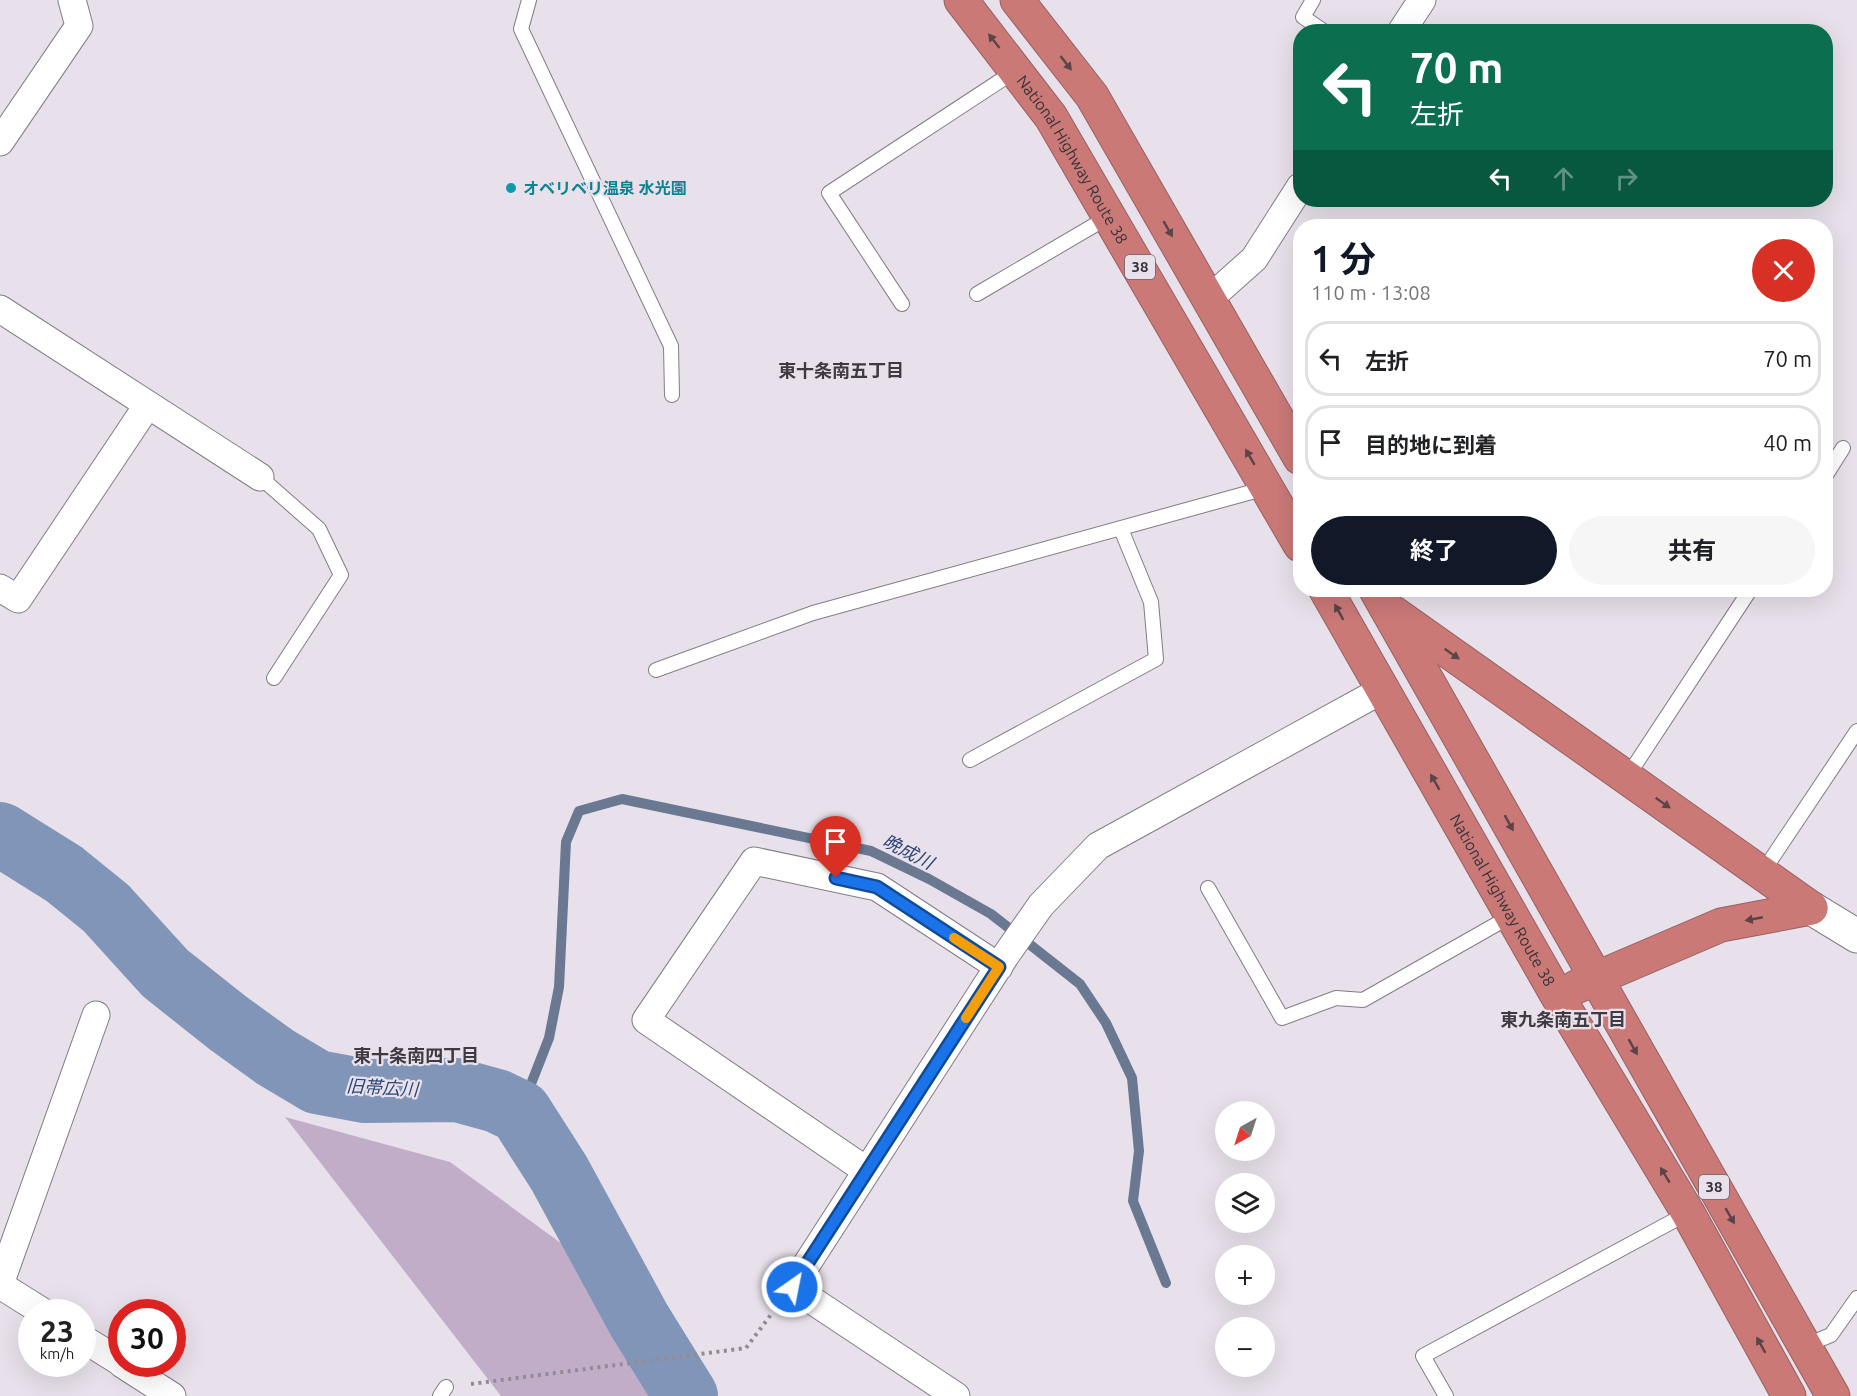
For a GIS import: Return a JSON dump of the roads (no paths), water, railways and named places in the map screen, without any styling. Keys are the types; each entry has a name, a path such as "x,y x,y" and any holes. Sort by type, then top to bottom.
{"highway":[{"name":"National Highway Route 38","path":"961,0 1051,117 1293,532"},
{"name":"38","path":"1017,0 1092,96 1293,446"},
{"name":"National Highway Route 38","path":"1330,597 1558,997 1688,1213 1789,1396"},
{"name":"38","path":"1382,599 1833,1396"},
{"path":"1382,599 1811,908"},
{"path":"1558,997 1595,977 1720,925 1811,908"}],"street":[{"path":"0,142 79,26 72,0"},
{"path":"1406,24 1422,0"},
{"path":"1209,299 1254,259 1293,198"},
{"path":"0,309 260,477"},
{"path":"0,588 18,599 147,406"},
{"path":"950,1395 792,1287 1041,905 1098,846 1382,690"},
{"path":"867,1171 646,1020 754,861 877,887 1003,961"},
{"path":"1811,908 1857,936"},
{"path":"22,1299 0,1285 96,1015"},
{"path":"143,1377 172,1396"}],"lane":[{"path":"529,0 521,29 671,346 672,396"},
{"path":"1313,0 1303,17 1313,24"},
{"path":"902,304 829,194 1016,69"},
{"path":"977,294 1110,216"},
{"path":"1833,464 1843,448"},
{"path":"260,477 318,529 340,575 274,678"},
{"path":"656,670 813,613 1121,530 1268,487"},
{"path":"970,760 1155,659 1151,602 1121,530"},
{"path":"1627,777 1745,597"},
{"path":"1762,873 1857,731"},
{"path":"1208,888 1282,1018 1336,998 1363,1000 1511,916"},
{"path":"1446,1396 1424,1356 1688,1213"},
{"path":"1804,1346 1831,1335 1857,1298"}],"waterway":[{"name":"晩成川","path":"520,1112 549,1038 559,987 566,842 579,811 622,799 871,851 929,879 991,914 1080,984 1106,1023 1132,1078 1139,1151 1133,1201 1166,1283"},
{"name":"旧帯広川","path":"0,834 64,874 106,908 165,973 228,1023 275,1057 317,1082 365,1091 457,1090 497,1101 520,1112 559,1173 639,1320 686,1396"}],"place":[{"name":"オベリベリ温泉 水光園","path":"511,188"}],"district":[{"name":"東十条南五丁目","path":"841,371"},
{"name":"東九条南五丁目","path":"1563,1020"},
{"name":"東十条南四丁目","path":"416,1056"}]}
